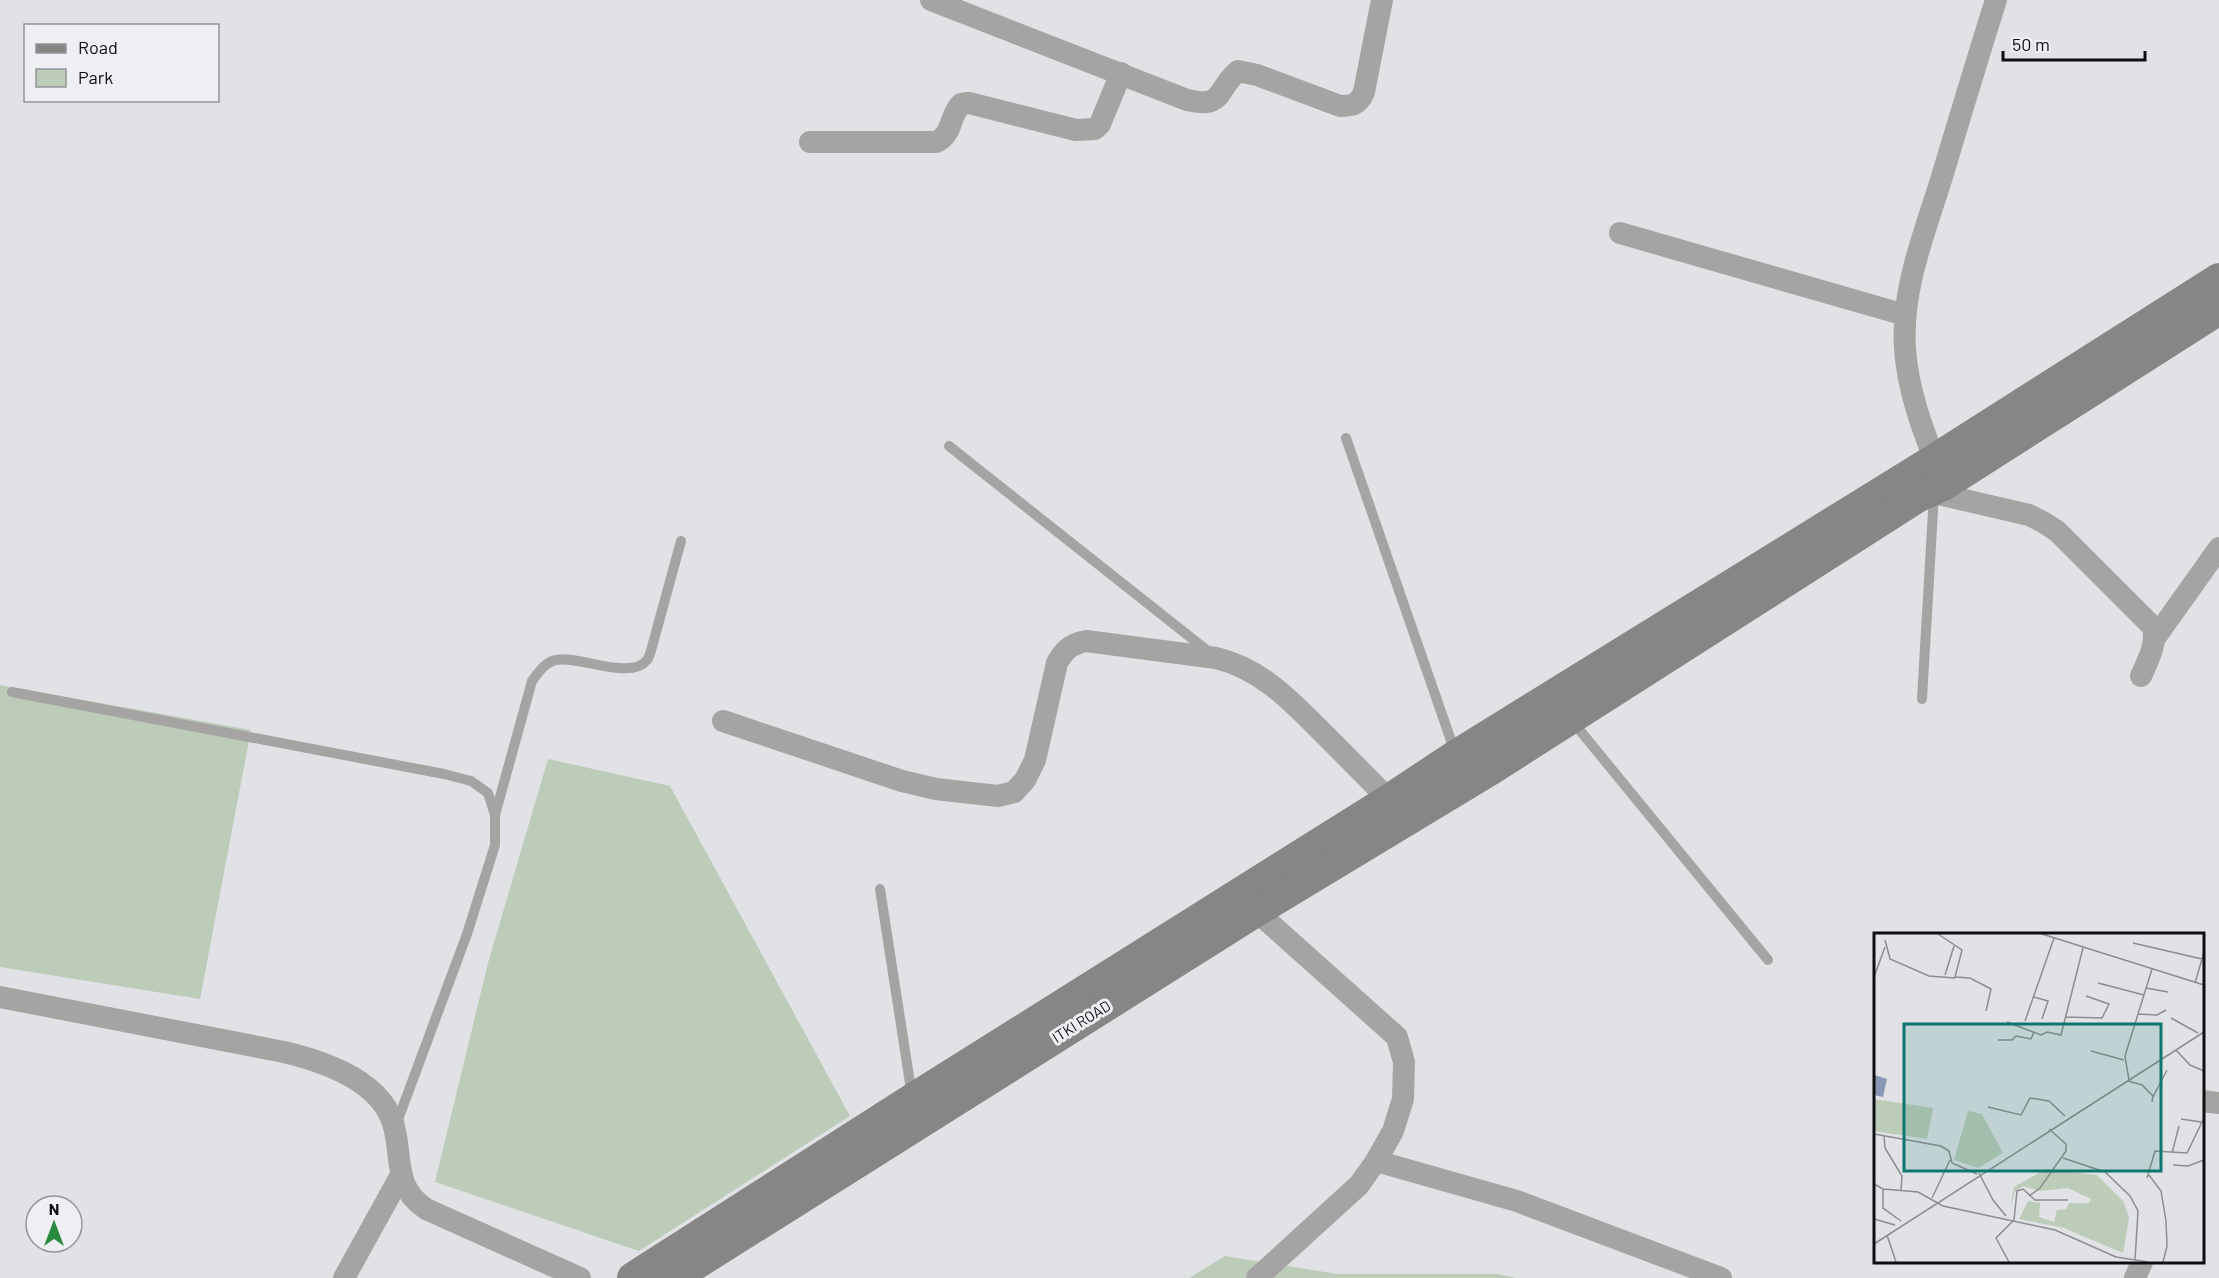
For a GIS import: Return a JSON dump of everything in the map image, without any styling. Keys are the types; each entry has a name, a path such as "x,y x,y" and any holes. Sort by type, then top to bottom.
{"main road":[{"path":"1551,720 1932,484 2219,279"},
{"path":"633,1278 1389,800 1551,720 2219,309"},
{"name":"ITKI ROAD","path":"673,1278 1256,910 1476,756"}],"street":[{"path":"931,0 1187,100 1200,103 1220,96 1232,76 1238,71 1248,72 1340,106 1352,106 1360,101 1364,92 1382,0"},
{"path":"1996,0 1923,238 1905,315 1905,349 1913,401 1932,484 2029,515 2057,531 2153,627 2156,639"},
{"path":"810,142 936,142 944,139 949,132 955,111 961,104 969,103 1076,130 1095,129 1100,124 1121,73"},
{"path":"1620,233 1905,315"},
{"path":"2141,676 2156,639 2219,549"},
{"path":"723,721 902,781 936,789 998,796 1014,792 1024,780 1035,759 1057,663 1063,651 1074,644 1086,641 1216,658 1234,663 1269,682 1292,702 1389,800"},
{"path":"1256,910 1397,1037 1404,1062 1403,1100 1393,1131 1376,1161 1359,1185 1257,1278"},
{"path":"0,997 315,1059 343,1071 385,1105 395,1129 404,1189 415,1202 580,1278"},
{"path":"2204,1101 2219,1103"},
{"path":"1376,1161 1517,1201 1722,1278"},
{"path":"344,1278 401,1175"},
{"path":"2135,1278 2142,1263"}],"lane":[{"path":"1346,438 1476,756"},
{"path":"949,446 1216,658"},
{"path":"1922,699 1932,484"},
{"path":"395,1129 485,880 495,845 495,815 532,681 542,668 556,660 620,668 636,667 646,661 652,647 681,541"},
{"path":"12,692 444,774 471,781 488,793 495,815"},
{"path":"1551,720 1768,960"},
{"path":"880,889 913,1099"}],"green space":[{"path":"0,685 251,730 200,999 0,967"},
{"path":"548,759 670,786 850,1116 639,1251 435,1182 488,963"},
{"path":"1225,1256 1337,1274 1497,1274 1517,1278 1189,1278"}]}
